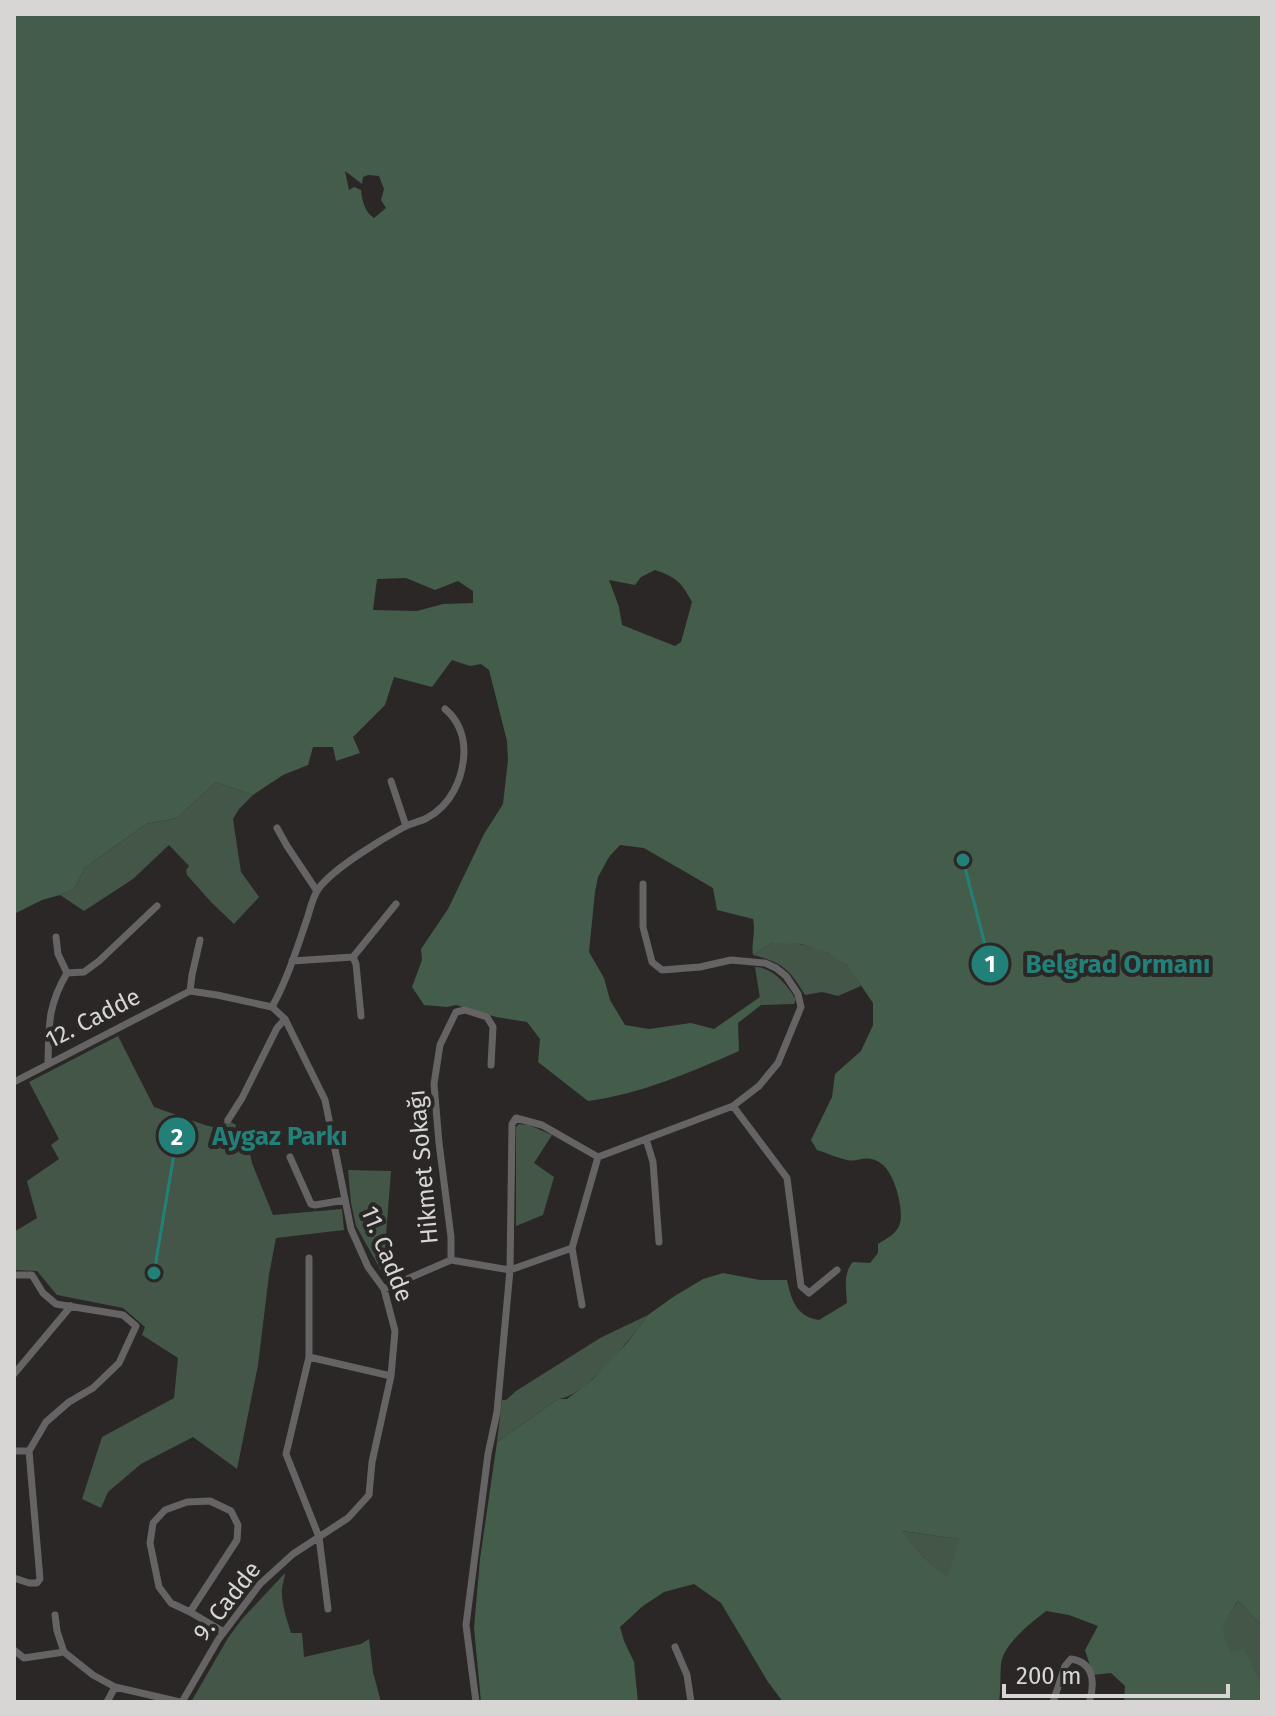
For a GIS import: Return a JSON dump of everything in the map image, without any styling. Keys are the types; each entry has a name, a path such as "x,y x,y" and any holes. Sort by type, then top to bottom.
{"street":[{"path":"272,1007 317,891 327,879 365,851 406,826 427,818 444,805 454,791 463,762 462,734 452,714 445,709"},
{"path":"391,781 406,826"},
{"path":"277,828 317,891"},
{"path":"598,1157 733,1106 759,1086 778,1063 801,1007 798,994 786,976 765,963 731,960 700,967 662,970 652,962 643,927 643,884"},
{"path":"292,961 353,957 396,904"},
{"path":"67,973 84,972 99,961 157,906"},
{"path":"56,937 58,954 67,973"},
{"path":"200,940 190,991 272,1007 285,1019 277,1028 228,1120"},
{"path":"353,957 361,1016"},
{"path":"48,1064 49,1013 67,973"},
{"name":"12. Cadde","path":"14,1082 190,991"},
{"name":"Hikmet Sokağı","path":"451,1260 434,1084 440,1045 456,1012 465,1010 487,1017 493,1027 491,1065"},
{"name":"11. Cadde","path":"285,1019 325,1100 351,1229 368,1267 384,1289 395,1331 391,1376 372,1462 369,1495 348,1518 319,1537"},
{"path":"733,1106 787,1178 801,1286 809,1293 816,1290 837,1270"},
{"path":"476,1702 466,1625 488,1454 497,1412 510,1270 512,1124 516,1118 542,1125 598,1157"},
{"path":"646,1139 653,1162 659,1242"},
{"path":"290,1157 311,1204 345,1200"},
{"path":"582,1305 572,1248 598,1157"},
{"path":"384,1289 451,1260 510,1270 572,1248"},
{"path":"309,1258 309,1357 286,1454 319,1537 328,1609"},
{"path":"14,1275 32,1275 43,1293 56,1304 123,1315 136,1326 119,1363 93,1388 69,1402 46,1422 29,1451 40,1579 37,1583 29,1583 14,1578"},
{"path":"14,1374 71,1306"},
{"path":"309,1357 391,1376"},
{"path":"14,1451 29,1451"},
{"path":"190,1612 237,1540 238,1525 231,1511 210,1501 187,1502 165,1510 153,1523 150,1543 159,1587 171,1603 224,1632"},
{"name":"9. Cadde","path":"181,1702 224,1632 260,1584 293,1554 319,1537"},
{"path":"55,1615 64,1652 93,1675 115,1687 181,1702"},
{"path":"675,1647 687,1675 691,1702"},
{"path":"14,1650 24,1658 64,1652"},
{"path":"1053,1702 1065,1666 1071,1659 1084,1663 1089,1669 1094,1685 1090,1699"},
{"path":"107,1702 115,1687"}],"green space":[{"path":"14,14 1262,14 1262,1626 1238,1601 1223,1631 1231,1652 1244,1649 1262,1686 1262,1702 1124,1702 1125,1686 1111,1673 1093,1675 1085,1650 1098,1626 1069,1615 1046,1611 1019,1634 1003,1656 999,1702 783,1702 721,1603 694,1584 664,1592 620,1627 634,1662 638,1702 481,1702 474,1628 480,1559 497,1442 558,1399 567,1399 593,1379 648,1315 703,1279 723,1273 760,1280 787,1280 800,1311 819,1320 847,1303 846,1281 850,1266 853,1262 870,1263 878,1253 878,1244 897,1230 901,1217 894,1183 883,1165 872,1159 851,1161 836,1157 817,1150 811,1140 832,1097 835,1074 861,1051 873,1025 873,1003 847,965 828,953 801,944 772,943 753,955 753,919 717,910 713,888 644,848 620,845 598,877 589,952 604,978 610,1000 625,1025 649,1029 691,1023 714,1029 760,997 761,1005 738,1023 739,1051 646,1088 588,1101 538,1062 540,1039 527,1022 456,1005 424,1005 412,987 422,960 421,949 448,909 484,834 503,804 507,741 489,670 481,664 470,666 452,660 432,687 394,677 385,705 353,737 360,753 336,761 333,747 313,747 308,765 283,775 253,795 216,782 177,818 146,824 85,868 74,889 14,914","holes":["345,171 362,184 363,177 379,176 384,189 381,200 386,208 374,218 364,206 361,190 354,187 349,190","655,570 668,575 681,585 692,602 681,642 675,646 622,625 609,580 635,585 641,577","406,578 435,590 458,581 473,591 473,603 443,604 417,611 373,610 377,579","902,1531 959,1539 947,1577 923,1557"]},
{"path":"216,782 253,795 233,819 241,872 259,897 234,924 187,875 189,866 169,845 133,879 84,911 60,895 74,889 85,868 146,824 177,818"},
{"path":"772,943 808,946 832,955 846,964 861,986 838,996 822,992 805,995 784,968 753,955"},
{"path":"755,967 768,970 779,978 796,999 794,1004 761,1005"},
{"path":"118,1036 154,1107 221,1129 225,1119 236,1125 235,1130 248,1144 252,1163 273,1215 342,1209 344,1230 276,1238 258,1365 237,1469 193,1437 141,1464 108,1492 101,1508 82,1499 102,1437 174,1398 178,1358 142,1335 145,1327 123,1308 57,1295 37,1271 14,1270 14,1232 37,1218 27,1181 59,1159 51,1145 59,1139 29,1082"},
{"path":"519,1124 552,1135 534,1163 554,1177 543,1215 516,1226 516,1127"},
{"path":"348,1170 391,1171 383,1274 356,1226"},
{"path":"648,1315 620,1351 582,1388 558,1399 497,1442 502,1400 600,1338"},
{"path":"901,1531 960,1539 947,1578 923,1557"},
{"path":"285,1573 282,1590 284,1608 291,1633 302,1633 304,1657 361,1644 369,1639 381,1702 191,1702 228,1638"},
{"path":"1238,1601 1262,1626 1262,1686 1235,1657 1225,1641 1224,1623"}],"place":[{"name":"Belgrad Ormanı","path":"963,860"},
{"name":"Aygaz Parkı","path":"154,1273"}]}
